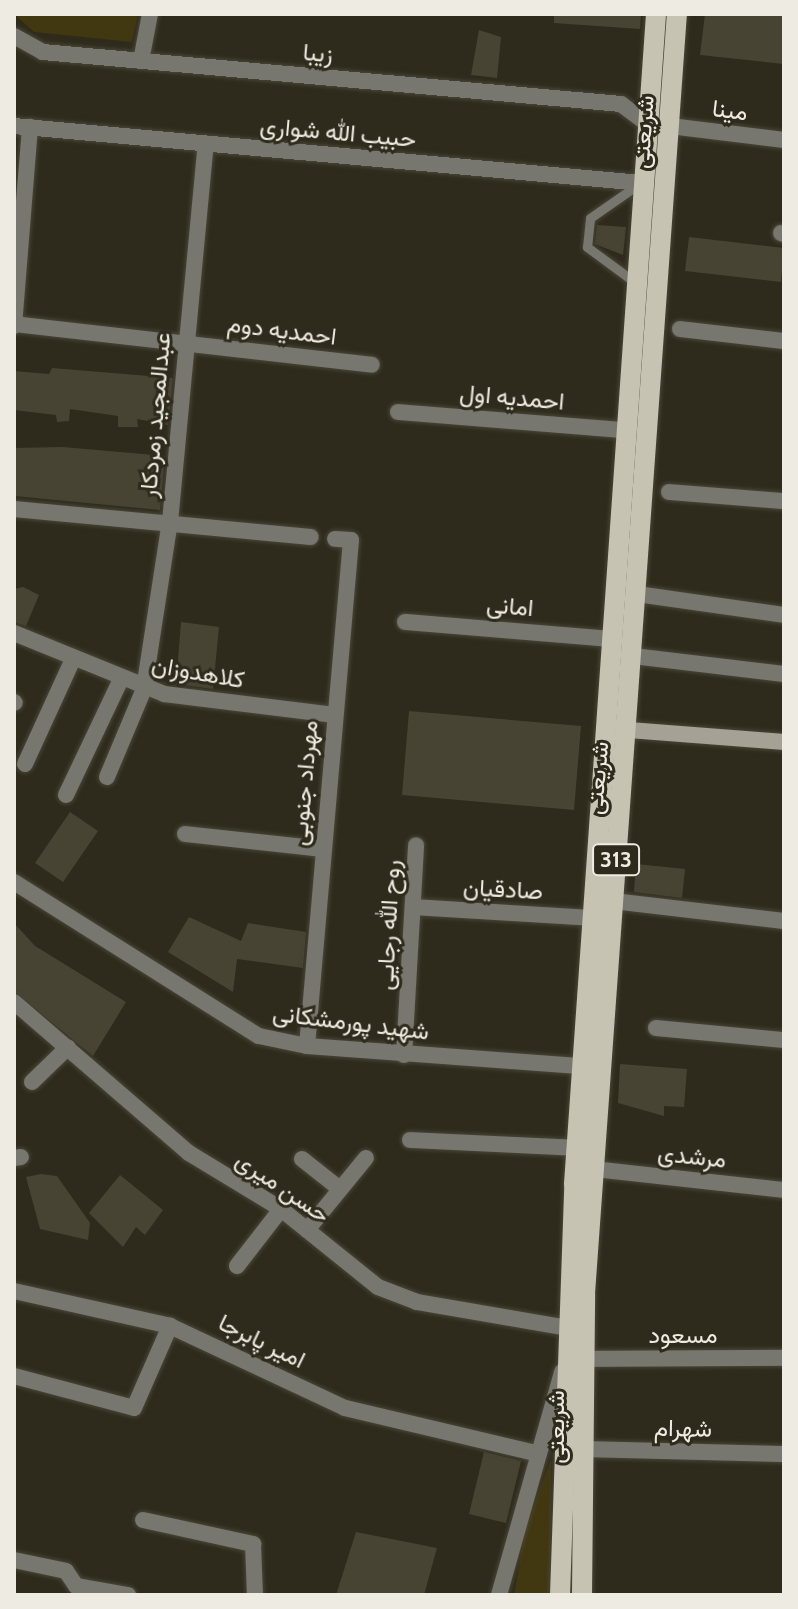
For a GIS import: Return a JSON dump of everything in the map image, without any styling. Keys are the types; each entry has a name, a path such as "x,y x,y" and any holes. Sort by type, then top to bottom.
{"main road":[{"name":"313","path":"642,183 656,14"},
{"name":"شریعتی","path":"582,1595 581,1449 567,1328 577,1148 591,918 633,656 677,14"},
{"name":"شریعتی","path":"560,1595 571,1360 594,1169 613,901 620,723 612,639 623,430 642,183"},
{"path":"618,518 642,521"},
{"path":"620,723 663,733 784,742"}],"street":[{"path":"141,61 150,14"},
{"name":"زیبا","path":"14,36 43,52 621,104 648,124"},
{"name":"مینا","path":"670,126 784,140"},
{"path":"14,317 22,127"},
{"name":"حبیب الله شواری","path":"22,127 642,183"},
{"name":"عبدالمجید زمردکار","path":"107,777 144,689 170,522 206,144"},
{"name":"احمدیه دوم","path":"14,317 372,365"},
{"path":"680,329 784,341"},
{"name":"احمدیه اول","path":"398,412 623,430"},
{"path":"669,492 784,501"},
{"path":"14,509 311,537"},
{"name":"مهرداد جنوبی","path":"307,1046 351,540 335,539"},
{"path":"637,594 784,615"},
{"name":"امانی","path":"405,622 612,639"},
{"name":"کلاهدوزان","path":"16,639 144,689 335,715"},
{"path":"633,656 784,674"},
{"path":"25,764 73,659"},
{"path":"66,795 121,679"},
{"path":"185,834 322,849"},
{"name":"روح الله رجایی","path":"404,1055 416,845"},
{"name":"شهید پورمشکانی","path":"14,882 234,1024 307,1046 582,1066"},
{"path":"613,901 784,921"},
{"name":"صادقیان","path":"413,907 591,918"},
{"name":"حسن میری","path":"14,1002 189,1153 281,1209 397,1296 567,1328"},
{"path":"656,1028 784,1040"},
{"path":"32,1082 68,1047"},
{"path":"410,1140 577,1148"},
{"path":"307,1230 366,1158"},
{"path":"302,1159 340,1189"},
{"name":"مرشدی","path":"594,1169 784,1190"},
{"path":"237,1266 281,1209"},
{"name":"امیر پابرجا","path":"14,1291 170,1326 345,1408 539,1454"},
{"path":"14,1376 134,1408 170,1326"},
{"name":"مسعود","path":"571,1360 784,1358"},
{"path":"499,1595 539,1454 571,1360"},
{"name":"شهرام","path":"581,1449 784,1454"},
{"path":"143,1520 253,1544 255,1595"},
{"path":"14,1560 66,1571 76,1590 128,1595"}],"lane":[{"path":"636,283 587,247 590,218 617,193 642,183"}],"shaded area":[{"path":"14,14 138,14 132,42 34,32"},
{"path":"551,1459 551,1595 514,1595 525,1531"}],"building":[{"path":"554,14 641,14 640,29 554,23"},
{"path":"705,14 784,14 784,64 700,55"},
{"path":"479,30 501,37 497,78 471,75"},
{"path":"597,225 626,227 623,255 595,244"},
{"path":"689,237 784,248 781,282 685,271"},
{"path":"52,368 173,378 168,425 137,419 138,427 118,427 118,416 70,409 69,421 57,422 56,415 14,410 14,371 49,374"},
{"path":"63,447 165,456 160,510 14,496 14,448"},
{"path":"23,587 39,595 26,626 14,622 14,589"},
{"path":"181,622 219,627 213,689 176,684"},
{"path":"409,711 581,726 574,810 402,795"},
{"path":"70,812 98,831 63,882 35,863"},
{"path":"636,864 685,869 682,898 634,892"},
{"path":"189,917 241,941 248,923 306,932 303,968 237,959 233,992 168,952"},
{"path":"14,923 35,946 126,1002 93,1056 14,991"},
{"path":"620,1064 687,1069 684,1107 664,1106 664,1116 618,1103"},
{"path":"41,1174 57,1176 90,1223 88,1240 40,1229 26,1177"},
{"path":"120,1175 163,1210 145,1235 136,1227 123,1247 89,1213"},
{"path":"484,1452 521,1461 506,1523 469,1514"},
{"path":"356,1532 437,1548 424,1595 336,1595"}]}
